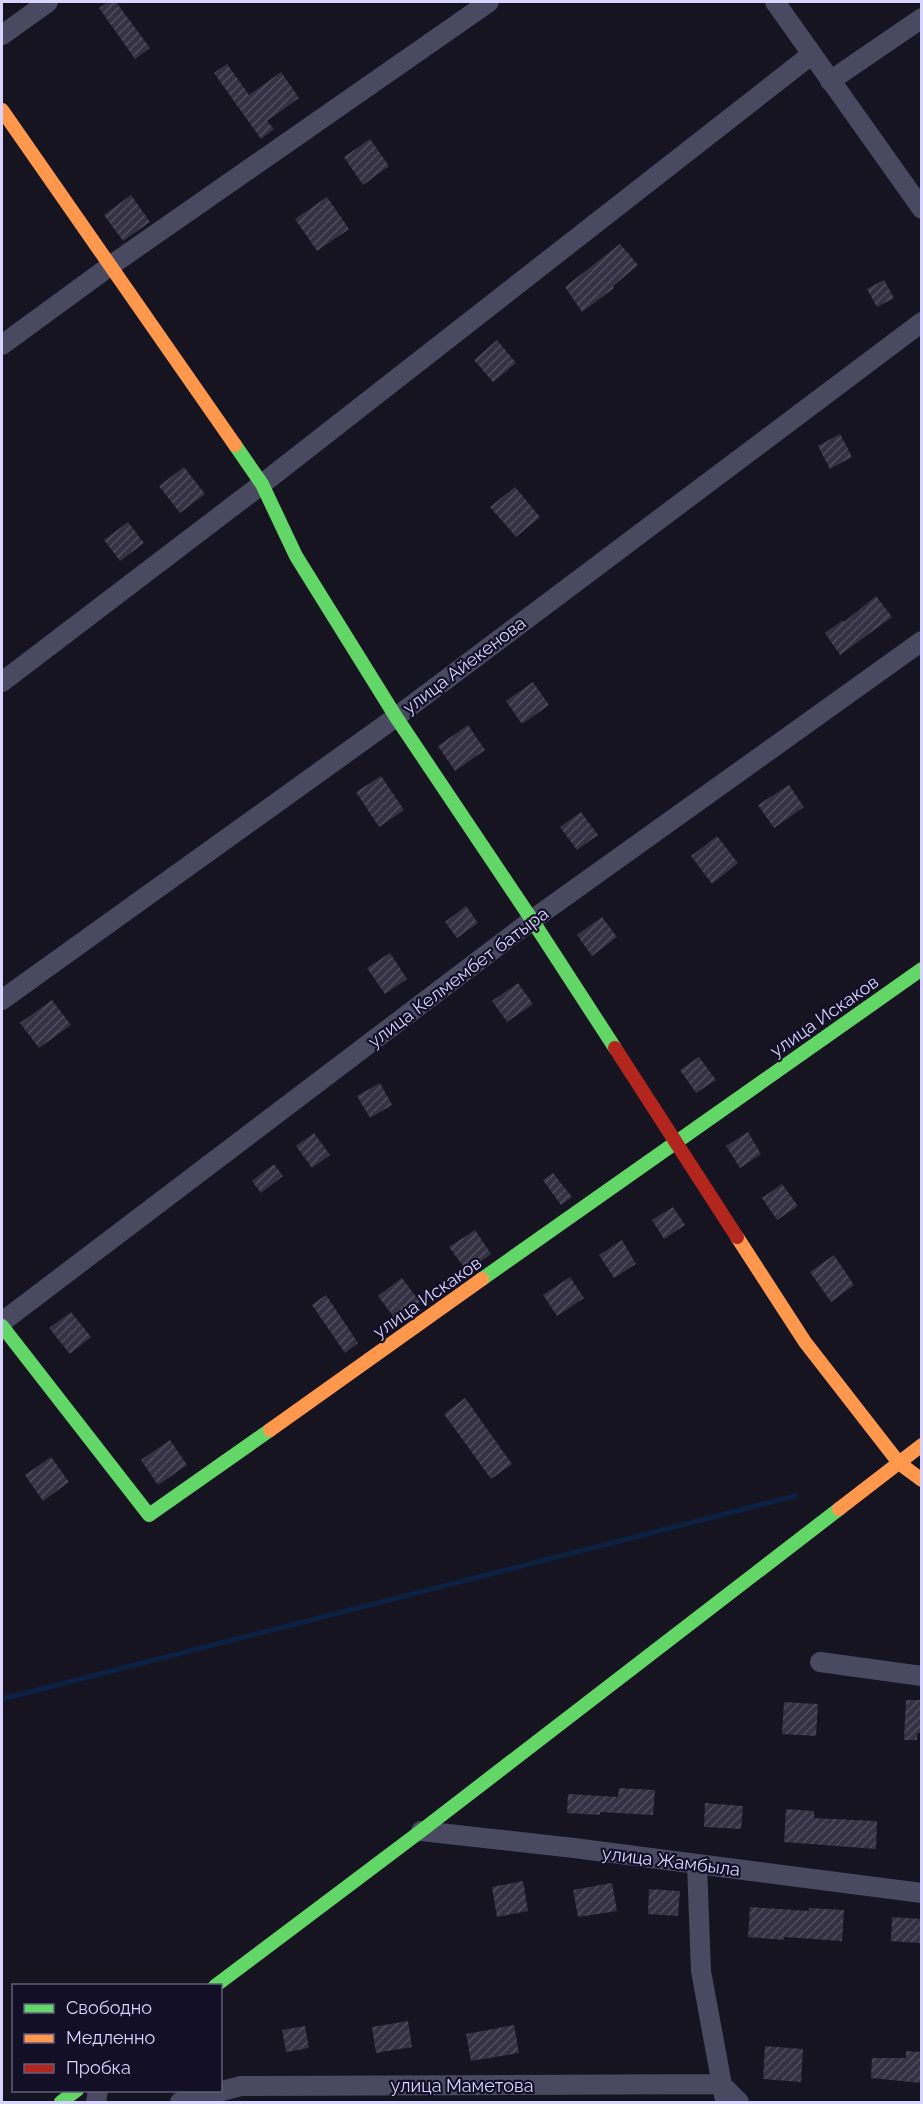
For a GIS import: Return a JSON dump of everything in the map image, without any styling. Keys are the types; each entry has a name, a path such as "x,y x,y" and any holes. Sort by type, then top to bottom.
{"street":[{"path":"2,35 48,2"},
{"path":"2,345 110,266 489,2"},
{"path":"774,2 921,208"},
{"path":"830,81 921,18"},
{"path":"2,682 262,484 812,55"},
{"path":"2,110 262,484 296,556 396,717 532,920 805,1342 899,1462 921,1480"},
{"name":"улица Айекенова","path":"2,1000 396,717 921,322"},
{"name":"улица Келмембет батыра","path":"2,1324 532,920 921,641"},
{"name":"улица Искаков","path":"2,1324 149,1515 921,969"},
{"path":"218,1984 421,1831 921,1445"},
{"path":"820,1662 921,1676"},
{"name":"улица Жамбыла","path":"421,1831 921,1893"},
{"path":"697,1864 701,1971 723,2093 739,2103"},
{"name":"улица Маметова","path":"222,2091 241,2086 723,2093"},
{"path":"61,2103 75,2092"},
{"name":"улица Маметова","path":"180,2103 219,2092"}],"building":[{"path":"108,2 116,2 150,48 135,59 99,8"},
{"path":"227,64 249,95 281,72 299,98 267,121 274,129 261,139 214,73"},
{"path":"370,139 389,166 363,185 344,157"},
{"path":"131,195 150,222 123,241 104,215"},
{"path":"327,197 349,229 317,251 295,219"},
{"path":"620,244 638,265 613,286 614,288 582,312 565,287"},
{"path":"884,280 894,298 877,307 867,289"},
{"path":"497,340 516,363 493,382 474,360"},
{"path":"840,434 852,457 830,469 818,446"},
{"path":"184,467 205,494 180,513 159,486"},
{"path":"515,487 540,517 516,537 490,507"},
{"path":"128,522 144,543 120,561 104,540"},
{"path":"876,596 892,617 840,655 825,633 843,620 844,622"},
{"path":"533,682 549,705 522,724 506,701"},
{"path":"468,725 485,750 455,771 438,746"},
{"path":"381,776 404,810 379,827 356,792"},
{"path":"789,785 804,807 774,828 758,805"},
{"path":"581,812 598,835 577,850 560,827"},
{"path":"717,836 738,863 712,884 691,856"},
{"path":"466,906 478,923 457,938 445,922"},
{"path":"602,917 617,937 592,956 577,935"},
{"path":"390,953 407,979 385,994 367,968"},
{"path":"518,983 533,1004 507,1022 492,1001"},
{"path":"52,1000 71,1025 39,1048 20,1023"},
{"path":"699,1057 716,1080 696,1093 680,1070"},
{"path":"380,1083 392,1105 370,1118 357,1096"},
{"path":"748,1132 761,1154 740,1168 726,1146"},
{"path":"314,1133 330,1155 312,1168 296,1146"},
{"path":"274,1164 283,1176 261,1193 252,1181"},
{"path":"553,1173 572,1197 561,1205 543,1180"},
{"path":"782,1184 798,1206 777,1220 762,1198"},
{"path":"673,1207 685,1225 664,1239 652,1220"},
{"path":"475,1230 491,1254 467,1271 449,1247"},
{"path":"622,1240 636,1264 614,1278 599,1255"},
{"path":"834,1255 854,1285 831,1302 810,1272"},
{"path":"570,1277 584,1298 557,1316 543,1295"},
{"path":"402,1278 420,1302 396,1320 378,1296"},
{"path":"326,1295 358,1343 345,1353 312,1305"},
{"path":"71,1312 91,1337 70,1354 49,1328"},
{"path":"465,1398 512,1464 491,1479 444,1414"},
{"path":"170,1440 187,1465 158,1485 141,1460"},
{"path":"51,1457 69,1482 43,1501 25,1475"},
{"path":"906,1700 921,1700 921,1733 917,1733 917,1740 904,1740"},
{"path":"784,1702 818,1704 816,1736 782,1734"},
{"path":"619,1788 655,1790 653,1815 567,1813 568,1794 618,1797"},
{"path":"705,1803 743,1806 741,1829 704,1827"},
{"path":"786,1809 814,1811 814,1818 877,1821 876,1849 784,1842"},
{"path":"523,1881 528,1911 497,1917 492,1887"},
{"path":"612,1883 617,1911 578,1917 573,1890"},
{"path":"649,1889 680,1891 678,1916 648,1914"},
{"path":"750,1907 809,1911 809,1908 844,1910 842,1941 748,1937"},
{"path":"892,1917 921,1919 920,1943 891,1941"},
{"path":"408,2021 412,2047 376,2053 372,2027"},
{"path":"514,2025 519,2053 471,2061 466,2034"},
{"path":"305,2026 309,2048 286,2052 282,2030"},
{"path":"765,2046 803,2049 801,2082 763,2079"},
{"path":"906,2051 921,2052 921,2083 871,2078 872,2058 906,2058"}],"waterway":[{"path":"2,1699 795,1496"}],"traffic: fast":[{"path":"235,445 262,484 296,556 396,717 615,1048"},
{"path":"482,1279 922,969"},
{"path":"2,1326 149,1515 270,1430"},
{"path":"218,1984 421,1831 839,1509"},
{"path":"61,2102 74,2092"}],"traffic: slow":[{"path":"2,110 235,445"},
{"path":"737,1237 805,1342 899,1463 922,1480"},
{"path":"270,1430 482,1279"},
{"path":"839,1509 922,1445"}],"traffic: jam":[{"path":"615,1048 737,1237"}]}
